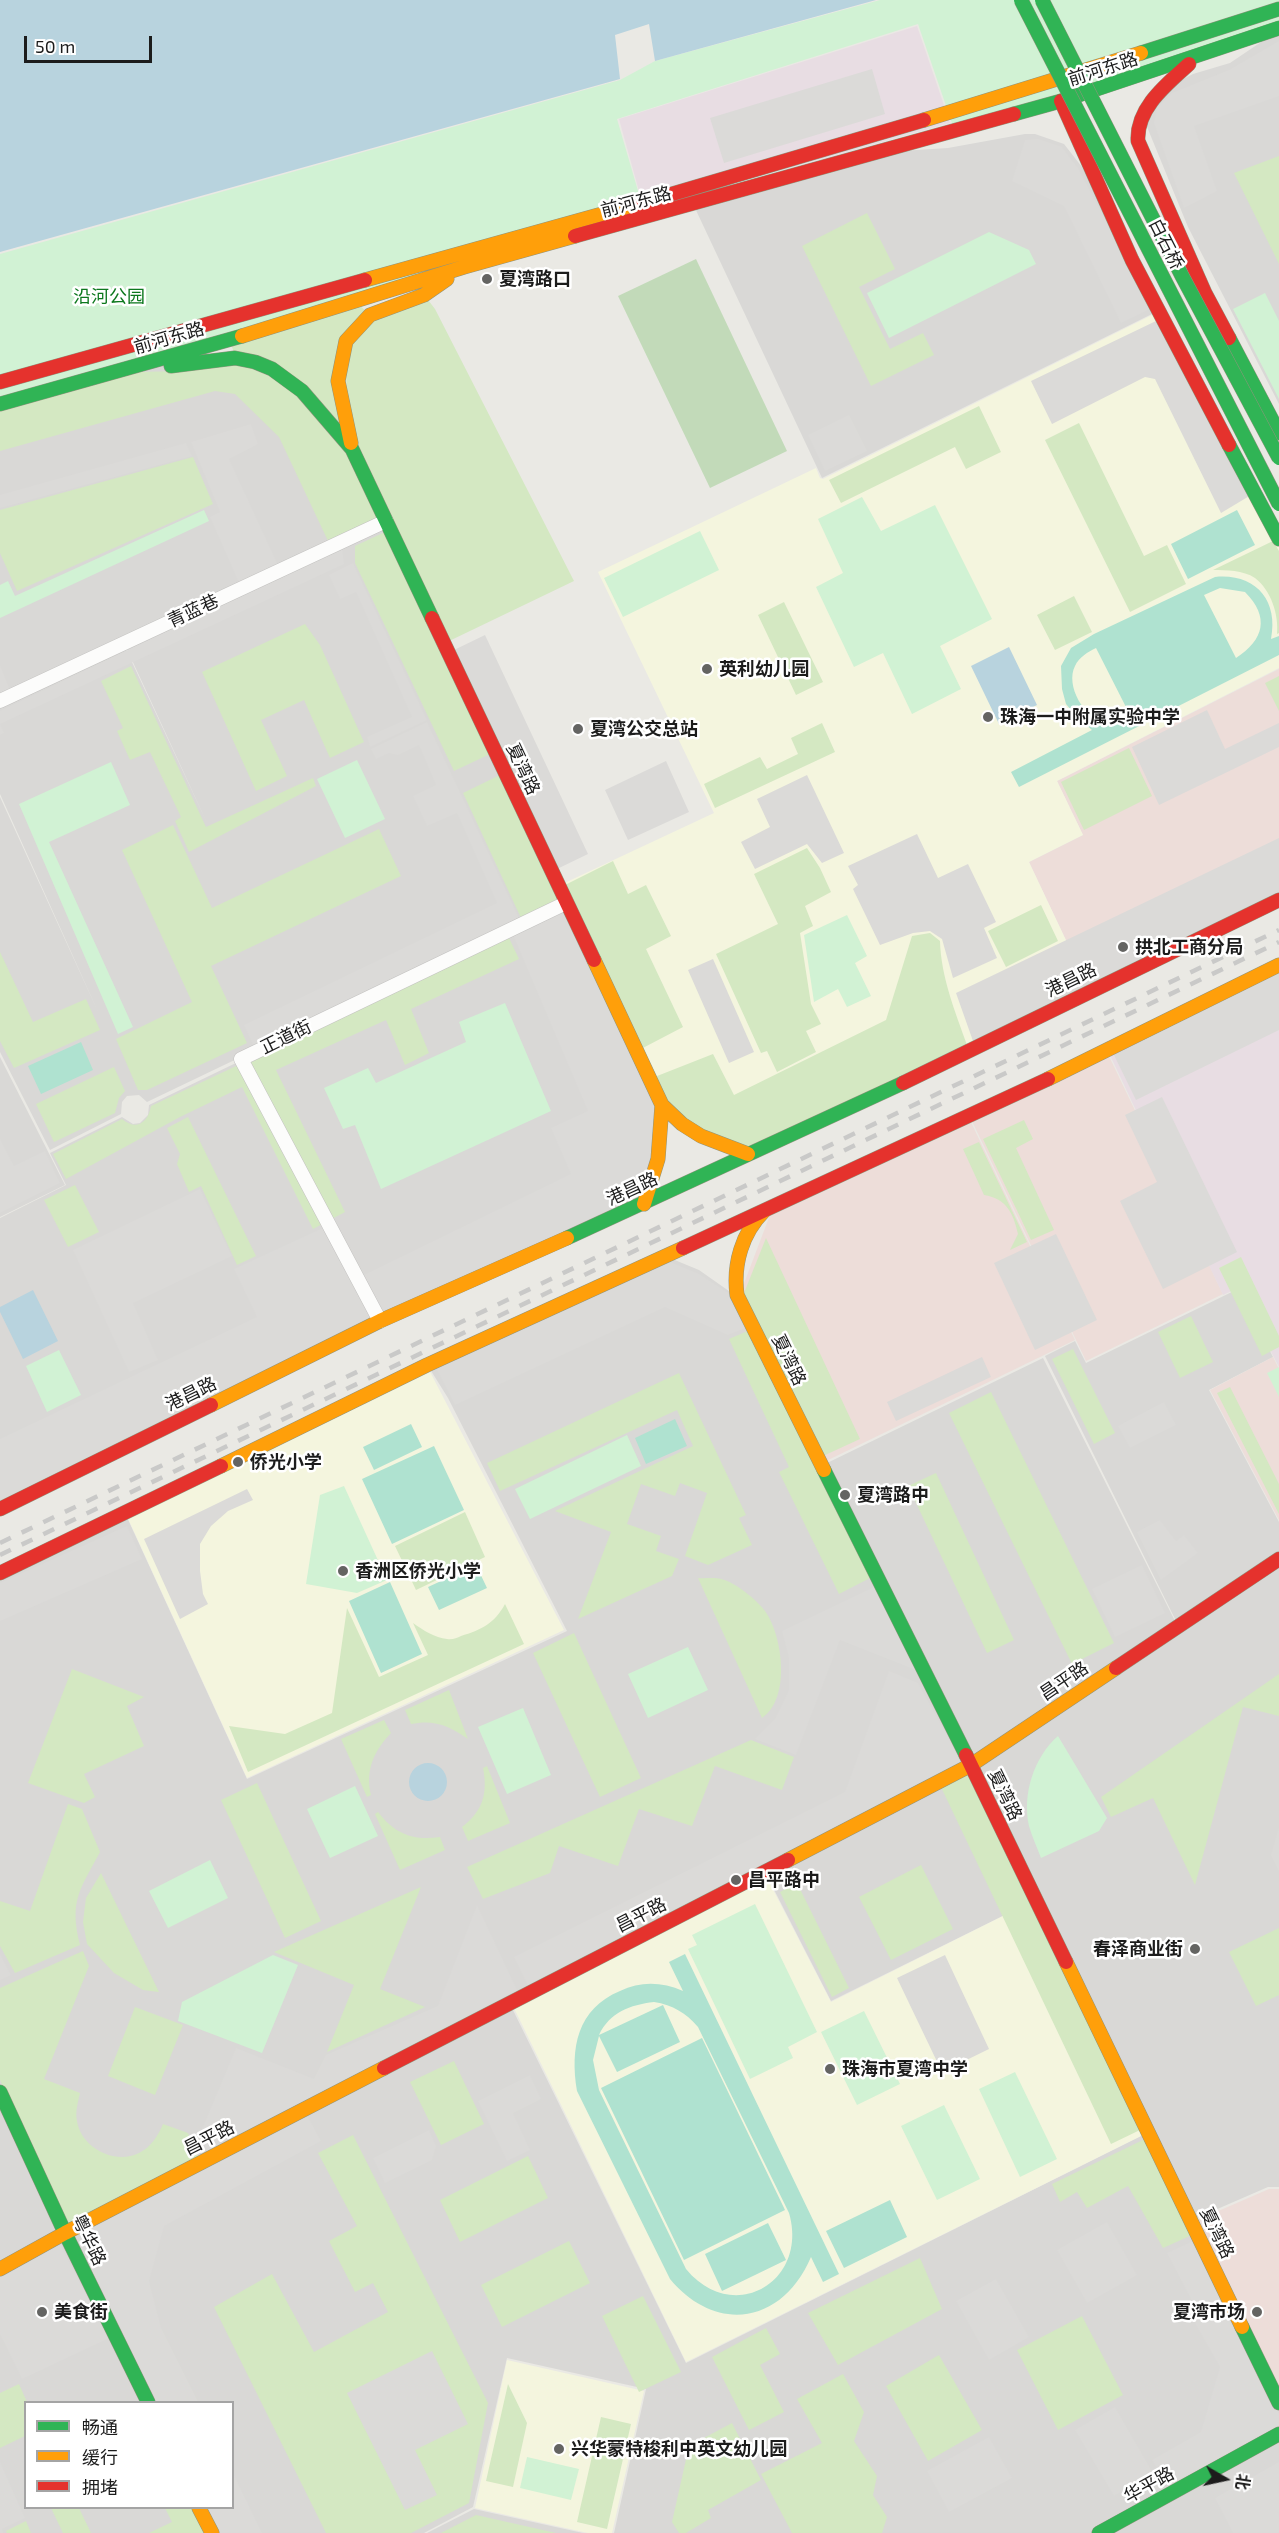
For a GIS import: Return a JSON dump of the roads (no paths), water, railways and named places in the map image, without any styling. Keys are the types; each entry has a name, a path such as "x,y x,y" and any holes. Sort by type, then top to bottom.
{"main road":[{"name":"白石桥","path":"1021,0 1279,504"},
{"name":"白石桥","path":"1042,0 1187,286 1279,458"},
{"name":"前河东路","path":"0,382 868,137 1123,60 1279,9"},
{"name":"前河东路","path":"0,404 295,321 464,267 1062,101 1279,28"},
{"path":"1197,57 1162,88 1145,113 1137,136 1144,158 1205,293 1279,433"},
{"path":"1062,101 1132,260 1279,539"},
{"path":"352,449 338,381 346,341 370,315 424,295 464,267"},
{"path":"138,365 179,366 234,358 270,367 288,377 316,403 352,449"},
{"name":"夏湾路","path":"352,449 662,1105"},
{"name":"港昌路","path":"0,1509 380,1321 644,1204 859,1104 1279,900"},
{"path":"0,1573 427,1365 1045,1081 1279,965"},
{"path":"662,1105 689,1130 709,1141 748,1154"},
{"path":"644,1204 658,1159 662,1105"},
{"name":"夏湾路","path":"770,1206 758,1216 744,1241 735,1278 738,1295 971,1765 1279,2403"},
{"name":"昌平路","path":"0,2269 65,2233 971,1765 1279,1559"},
{"name":"粤华路","path":"0,2092 65,2233 147,2401"},
{"name":"华平路","path":"1099,2533 1279,2434"},
{"path":"200,2509 212,2533"}],"street":[{"name":"青蓝巷","path":"0,701 386,521"},
{"name":"正道街","path":"380,1321 241,1059 567,903"}],"water":[{"path":"0,0 876,0 655,61 649,24 615,35 620,79 0,252"},
{"path":"1009,647 1037,705 999,724 971,666"},
{"path":"33,1290 58,1341 23,1359 0,1312 0,1307"},
{"path":"428,1763 441,1769 447,1782 441,1795 428,1801 415,1795 409,1782 415,1769"}],"railway":[{"path":"0,1543 1279,930"},
{"path":"0,1555 1279,942"}],"place":[{"name":"夏湾路口","path":"487,279"},
{"name":"英利幼儿园","path":"707,669"},
{"name":"珠海一中附属实验中学","path":"988,717"},
{"name":"夏湾公交总站","path":"578,729"},
{"name":"拱北工商分局","path":"1123,947"},
{"name":"侨光小学","path":"238,1462"},
{"name":"夏湾路中","path":"845,1495"},
{"name":"香洲区侨光小学","path":"343,1571"},
{"name":"昌平路中","path":"736,1880"},
{"name":"春泽商业街","path":"1195,1949"},
{"name":"珠海市夏湾中学","path":"830,2069"},
{"name":"美食街","path":"42,2312"},
{"name":"夏湾市场","path":"1257,2312"},
{"name":"兴华蒙特梭利中英文幼儿园","path":"559,2449"}],"park label":[{"name":"沿河公园","path":"109,297"}]}
